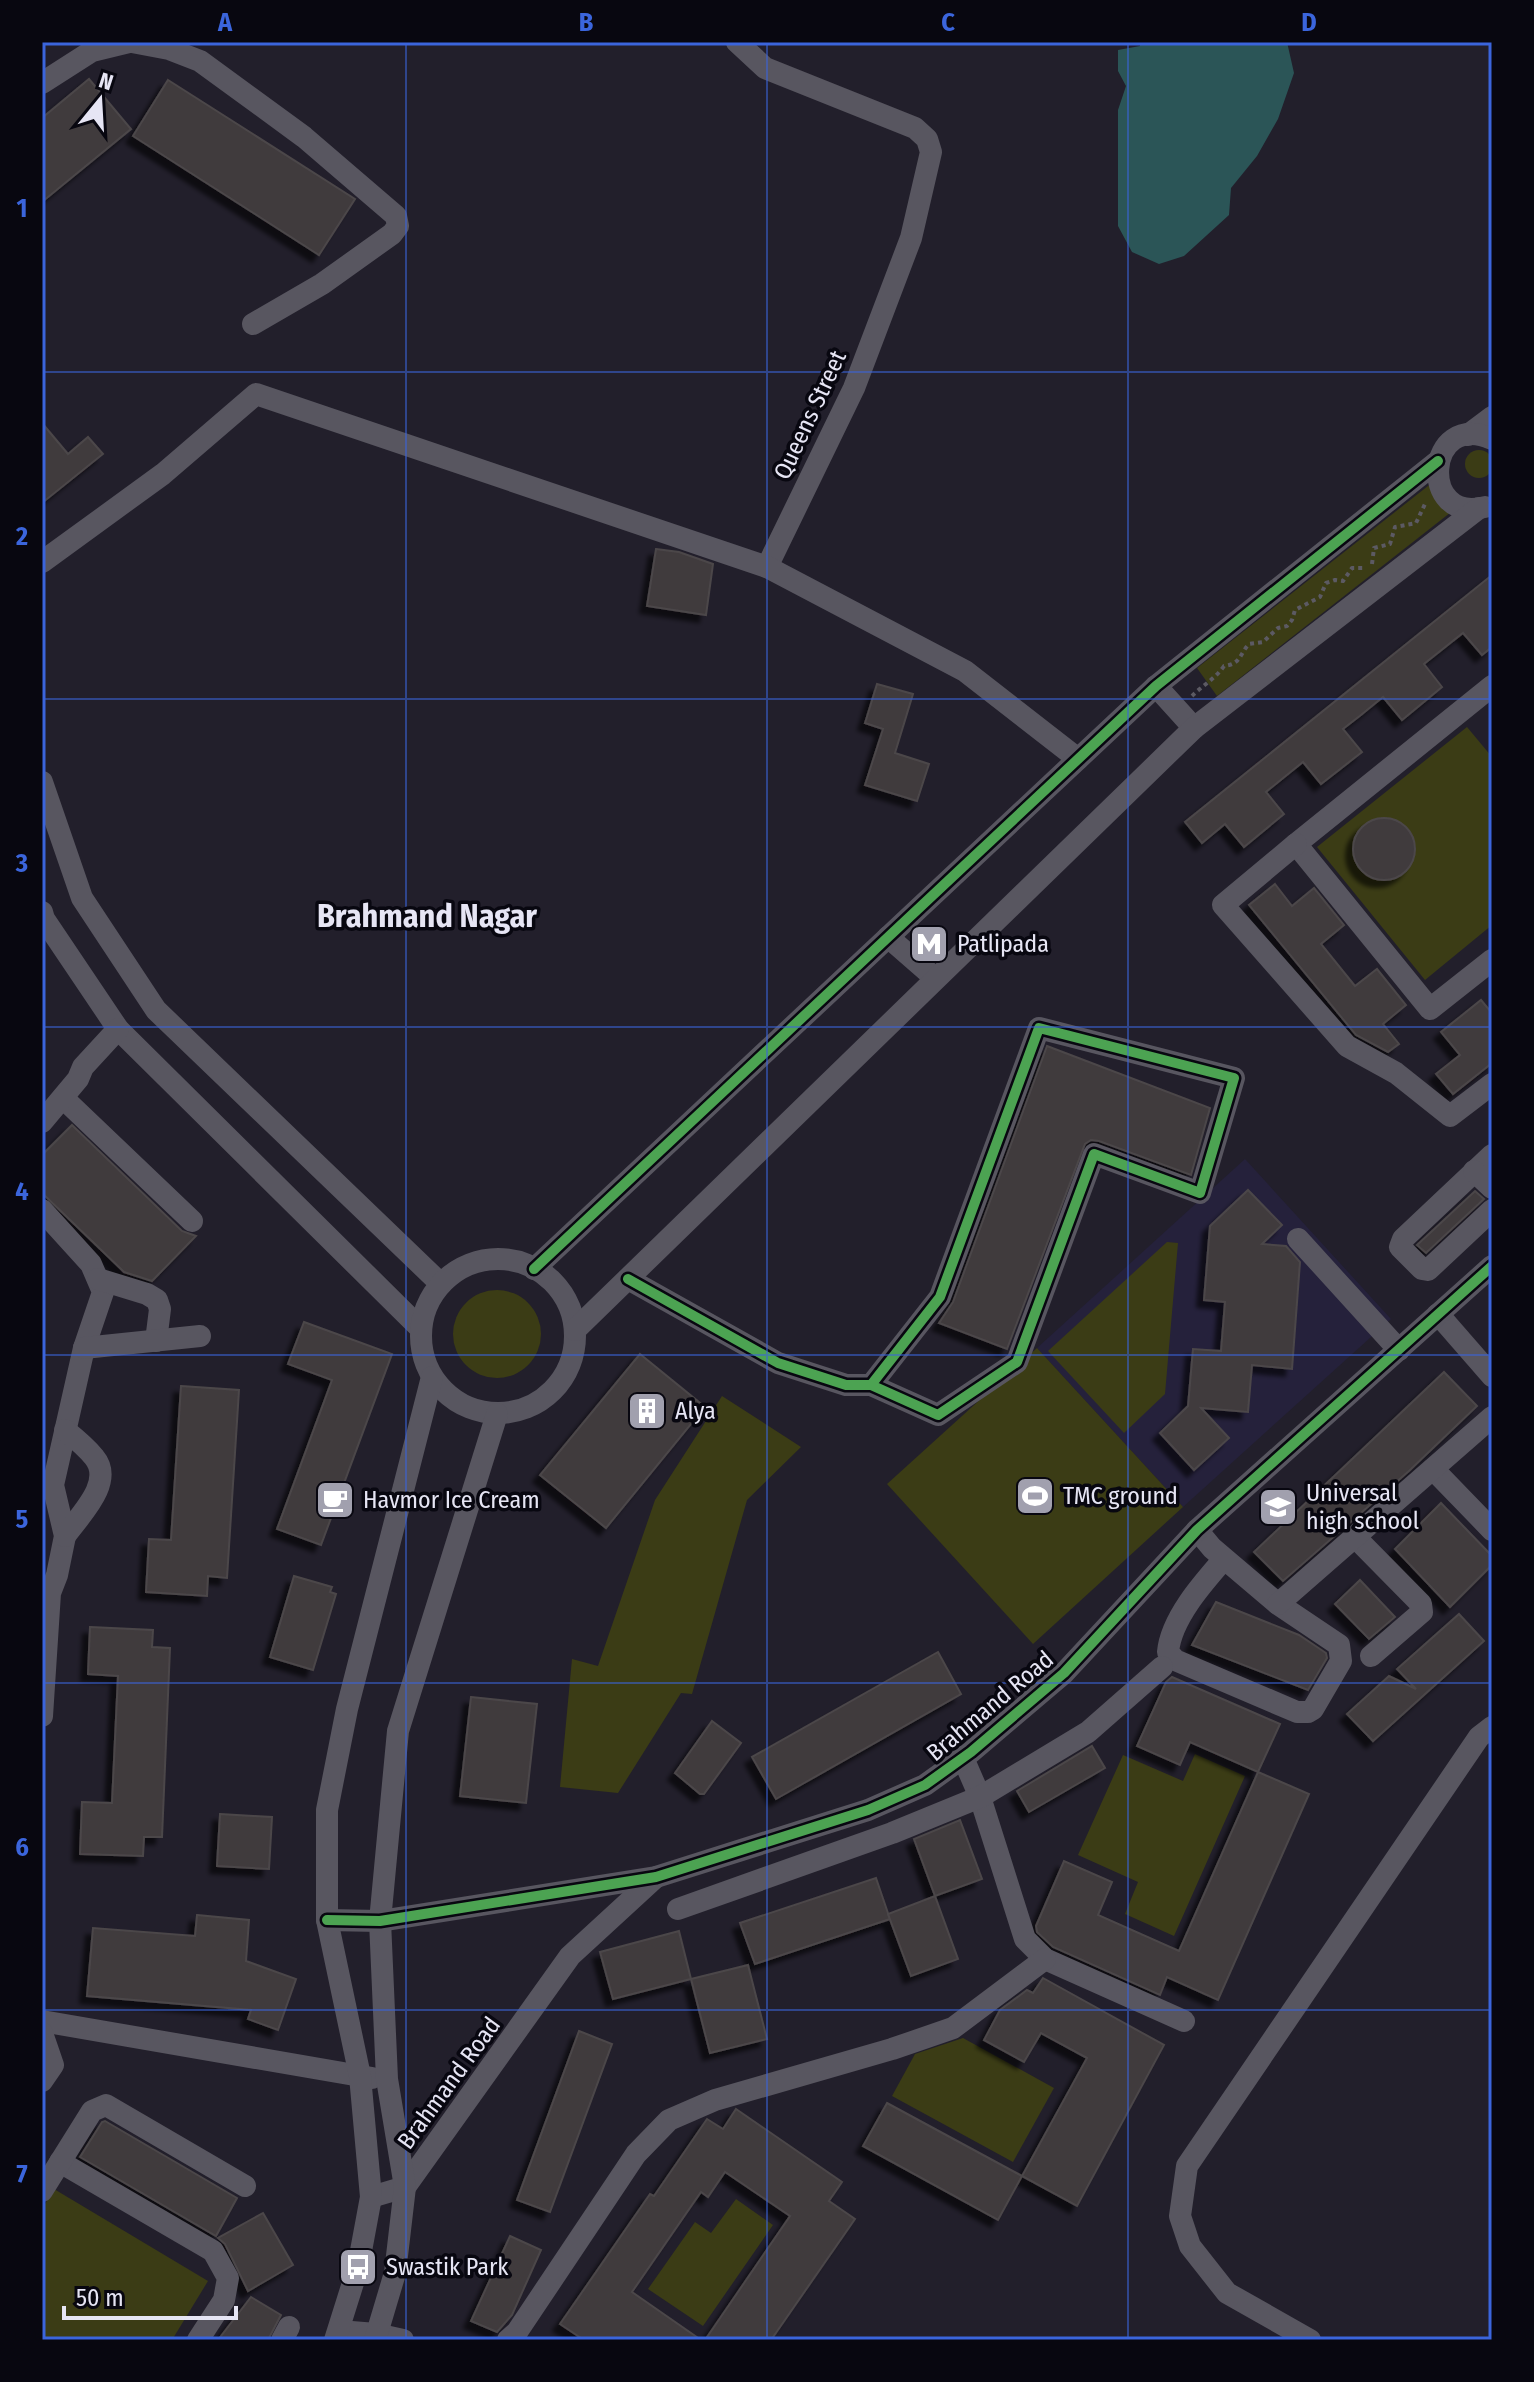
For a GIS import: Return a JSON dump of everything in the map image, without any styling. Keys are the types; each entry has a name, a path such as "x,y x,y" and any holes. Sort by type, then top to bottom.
{"street":[{"path":"42,83 92,51 130,42 169,49 200,61 304,137 396,216 398,226 392,234 322,284 253,324"},
{"name":"Queens Street","path":"737,42 765,68 915,128 927,139 931,152 911,238 854,388 767,567"},
{"path":"42,562 163,474 256,394 767,567 965,671 1078,759"},
{"path":"534,1269 1156,686 1438,461 1449,443 1468,435 1492,417"},
{"path":"1468,435 1492,439"},
{"path":"1438,461 1437,478 1444,493 1459,506 1485,506"},
{"path":"575,1330 1194,728 1485,506"},
{"path":"1156,686 1194,728"},
{"path":"1491,690 1223,905 1347,1046 1396,1073 1450,1116 1492,1084"},
{"path":"42,782 82,898 156,1010 441,1284"},
{"path":"1296,844 1430,1009 1492,960"},
{"path":"42,912 123,1034 421,1329"},
{"path":"888,937 935,978"},
{"path":"628,1279 778,1363 846,1385 871,1385 938,1415 1017,1362 1094,1154 1200,1193 1234,1078 1039,1028 940,1297 871,1385"},
{"path":"42,1122 78,1079 83,1067 123,1034"},
{"path":"63,1098 192,1221"},
{"path":"1492,1155 1403,1239 1400,1247 1422,1269 1428,1270 1492,1210"},
{"path":"1474,1171 1492,1188"},
{"path":"42,1210 91,1264 103,1292 84,1348 65,1430 48,1484 65,1536"},
{"path":"1298,1239 1399,1350"},
{"path":"485,1260 510,1260 534,1269 554,1284 568,1305 575,1330 573,1355 562,1379 545,1398 522,1410 497,1414 472,1409 449,1396 432,1377 423,1354 421,1329 427,1305 441,1284 461,1269 485,1260"},
{"name":"Brahmand Road","path":"327,1920 380,1921 656,1877 868,1810 925,1785 963,1758 1064,1673 1197,1530 1492,1266"},
{"path":"98,1279 157,1300 160,1309 156,1341"},
{"path":"1438,1314 1492,1376"},
{"path":"84,1348 200,1336"},
{"path":"403,2340 337,2336 358,2267 371,2197 360,2076 327,1920 327,1810 347,1709 432,1377"},
{"path":"376,2337 395,2273 405,2187 387,2079 380,1921 398,1731 497,1414"},
{"path":"1278,1604 1492,1417"},
{"path":"42,1716 50,1574 65,1536 96,1494 102,1476 96,1459 65,1430"},
{"path":"1433,1469 1492,1530"},
{"path":"1197,1530 1224,1559 1278,1604 1336,1641 1341,1651 1341,1661 1313,1709 1308,1712 1297,1712 1175,1660 1168,1652 1169,1641 1194,1593 1224,1559"},
{"path":"1355,1537 1421,1604 1422,1612 1371,1656"},
{"path":"678,1909 892,1833 980,1797 1088,1732 1162,1667"},
{"path":"1310,2340 1227,2293 1190,2246 1180,2216 1187,2166 1479,1737 1492,1727"},
{"path":"963,1758 980,1797 1025,1939 1045,1959 1184,2021"},
{"name":"Brahmand Road","path":"371,2197 405,2187 570,1956 656,1877"},
{"path":"508,2340 517,2332 636,2154 669,2120 715,2100 892,2049 953,2028 1045,1959"},
{"path":"42,2021 387,2079"},
{"path":"42,2033 53,2065 42,2081"},
{"path":"42,2191 92,2111 106,2105 245,2186"},
{"path":"60,2162 213,2251 228,2278 224,2300 198,2340"}],"path":[{"path":"1178,710 1224,666 1234,665 1240,660 1249,644 1263,642 1278,628 1287,626 1295,610 1320,597 1326,583 1343,581 1352,568 1368,568 1373,562 1374,548 1390,544 1395,527 1416,523 1425,503 1444,493"}],"shaded area":[{"path":"1140,42 1287,42 1294,73 1278,119 1257,156 1231,188 1229,215 1184,256 1159,264 1132,252 1118,226 1118,110 1126,86 1118,71 1118,50 1140,46"},
{"path":"1479,450 1489,454 1493,464 1489,474 1479,478 1469,474 1465,464 1469,454"},
{"path":"1433,482 1455,509 1217,696 1197,668"},
{"path":"1467,727 1492,757 1492,925 1425,980 1317,847"},
{"path":"1245,1159 1391,1319 1183,1507 1037,1348"},
{"path":"1167,1242 1178,1243 1165,1394 1124,1433 1048,1351"},
{"path":"488,1290 506,1290 522,1297 534,1309 541,1325 541,1343 534,1359 522,1371 506,1378 488,1378 472,1371 460,1359 453,1343 453,1325 460,1309 472,1297"},
{"name":"TMC ground","path":"1037,1348 1183,1507 1033,1644 887,1484"},
{"path":"722,1396 801,1447 747,1500 692,1694 681,1693 618,1793 560,1787 572,1659 598,1666 655,1500"},
{"path":"1195,1754 1245,1776 1174,1936 1125,1914 1138,1882 1078,1855 1123,1755 1183,1781"},
{"path":"963,2038 1054,2088 1013,2162 892,2096 915,2054"},
{"path":"54,2189 208,2281 172,2340 42,2340 42,2209"},
{"path":"736,2199 773,2225 703,2326 648,2289 695,2222 711,2233"}],"building":[{"path":"89,79 131,129 42,202 42,118"},
{"path":"168,80 355,199 319,255 133,136"},
{"path":"42,423 68,454 88,437 103,454 42,503"},
{"path":"656,549 679,552 713,564 706,615 647,606"},
{"path":"1492,575 1492,647 1482,655 1463,633 1424,664 1442,687 1402,720 1383,697 1343,729 1362,752 1321,784 1303,762 1266,792 1284,814 1244,847 1225,824 1202,843 1185,822"},
{"path":"877,684 913,694 895,753 929,764 917,801 865,785 883,729 865,723"},
{"path":"1384,818 1406,827 1415,849 1406,871 1384,880 1362,871 1353,849 1362,827"},
{"path":"1275,884 1292,906 1314,888 1344,925 1321,944 1355,986 1377,969 1406,1005 1383,1024 1399,1044 1388,1052 1356,1035 1249,905"},
{"path":"1481,1000 1492,1013 1492,1063 1453,1094 1436,1074 1460,1055 1441,1032"},
{"path":"1047,1046 1210,1108 1191,1175 1099,1141 1091,1140 1085,1144 1007,1349 939,1323 953,1302"},
{"path":"72,1125 182,1231 196,1236 152,1281 124,1272 42,1193 42,1155"},
{"path":"1248,1190 1282,1225 1262,1244 1286,1246 1300,1262 1292,1369 1252,1365 1248,1412 1201,1408 1229,1438 1194,1470 1160,1433 1188,1406 1193,1349 1221,1351 1225,1302 1204,1300 1210,1226"},
{"path":"1475,1191 1484,1199 1426,1253 1417,1245"},
{"path":"304,1322 392,1354 321,1545 277,1529 332,1380 288,1364"},
{"path":"640,1354 705,1407 606,1528 540,1475"},
{"path":"1444,1372 1477,1406 1409,1471 1283,1581 1254,1552"},
{"path":"181,1386 239,1390 227,1578 208,1576 207,1596 146,1592 149,1539 171,1540"},
{"path":"1441,1503 1492,1556 1492,1565 1450,1607 1395,1549"},
{"path":"294,1576 332,1587 330,1592 336,1594 313,1670 270,1657"},
{"path":"1360,1580 1395,1617 1369,1639 1335,1604"},
{"path":"1216,1602 1299,1635 1326,1653 1327,1658 1308,1690 1192,1645"},
{"path":"1459,1614 1484,1641 1373,1741 1347,1714 1389,1676 1416,1689 1397,1669"},
{"path":"90,1627 153,1630 152,1647 170,1648 162,1837 144,1837 143,1856 80,1854 82,1802 112,1803 118,1676 88,1674"},
{"path":"938,1652 961,1694 776,1799 752,1757"},
{"path":"1172,1677 1280,1724 1258,1772 1190,1742 1180,1765 1137,1746 1166,1682"},
{"path":"471,1697 537,1704 526,1803 460,1796"},
{"path":"712,1721 741,1743 704,1794 700,1794 675,1773"},
{"path":"1092,1746 1105,1768 1029,1812 1017,1791"},
{"path":"1258,1772 1309,1794 1218,2000 1167,1977 1160,1995 1053,1947 1037,1932 1036,1926 1064,1861 1112,1882 1098,1915 1179,1951"},
{"path":"220,1814 272,1817 269,1869 217,1866"},
{"path":"960,1820 982,1879 935,1896 914,1839"},
{"path":"876,1878 890,1919 755,1964 740,1923"},
{"path":"935,1896 958,1959 911,1976 888,1914"},
{"path":"197,1915 249,1920 246,1961 296,1979 278,2030 248,2019 251,2010 87,1996 93,1928 195,1936"},
{"path":"679,1931 691,1979 613,1999 600,1952"},
{"path":"748,1965 767,2039 710,2053 691,1979"},
{"path":"1043,1978 1164,2045 1077,2206 1022,2176 1087,2058 1041,2033 1024,2062 984,2040 1000,2010 1027,1990 1033,1993"},
{"path":"579,2031 612,2044 550,2212 517,2200"},
{"path":"887,2103 1022,2176 998,2220 863,2146"},
{"path":"736,2109 842,2182 829,2201 855,2219 771,2340 705,2340 790,2216 725,2172 708,2197 701,2192 632,2292 701,2340 584,2340 560,2324 650,2194 654,2196 707,2119 723,2129"},
{"path":"105,2121 237,2198 216,2236 80,2157"},
{"path":"263,2213 293,2265 248,2291 225,2244 218,2238"},
{"path":"510,2236 541,2250 512,2315 497,2332 471,2321"},
{"path":"251,2297 281,2315 268,2340 218,2340"}],"cycle path":[{"path":"534,1269 1156,686 1438,461"},
{"path":"628,1279 778,1363 846,1385 871,1385 938,1415 1017,1362 1094,1154 1200,1193 1234,1078 1039,1028 940,1297 871,1385"},
{"path":"327,1920 380,1921 656,1877 868,1810 925,1785 971,1752 1064,1673 1197,1530 1492,1266"}],"place":[{"name":"Patlipada","path":"929,944"},
{"name":"Alya","path":"647,1411"},
{"name":"TMC ground","path":"1035,1496"},
{"name":"Havmor Ice Cream","path":"335,1500"},
{"name":"Universal high school","path":"1278,1507"},
{"name":"Swastik Park","path":"358,2267"}],"district":[{"name":"Brahmand Nagar","path":"427,916"}]}
